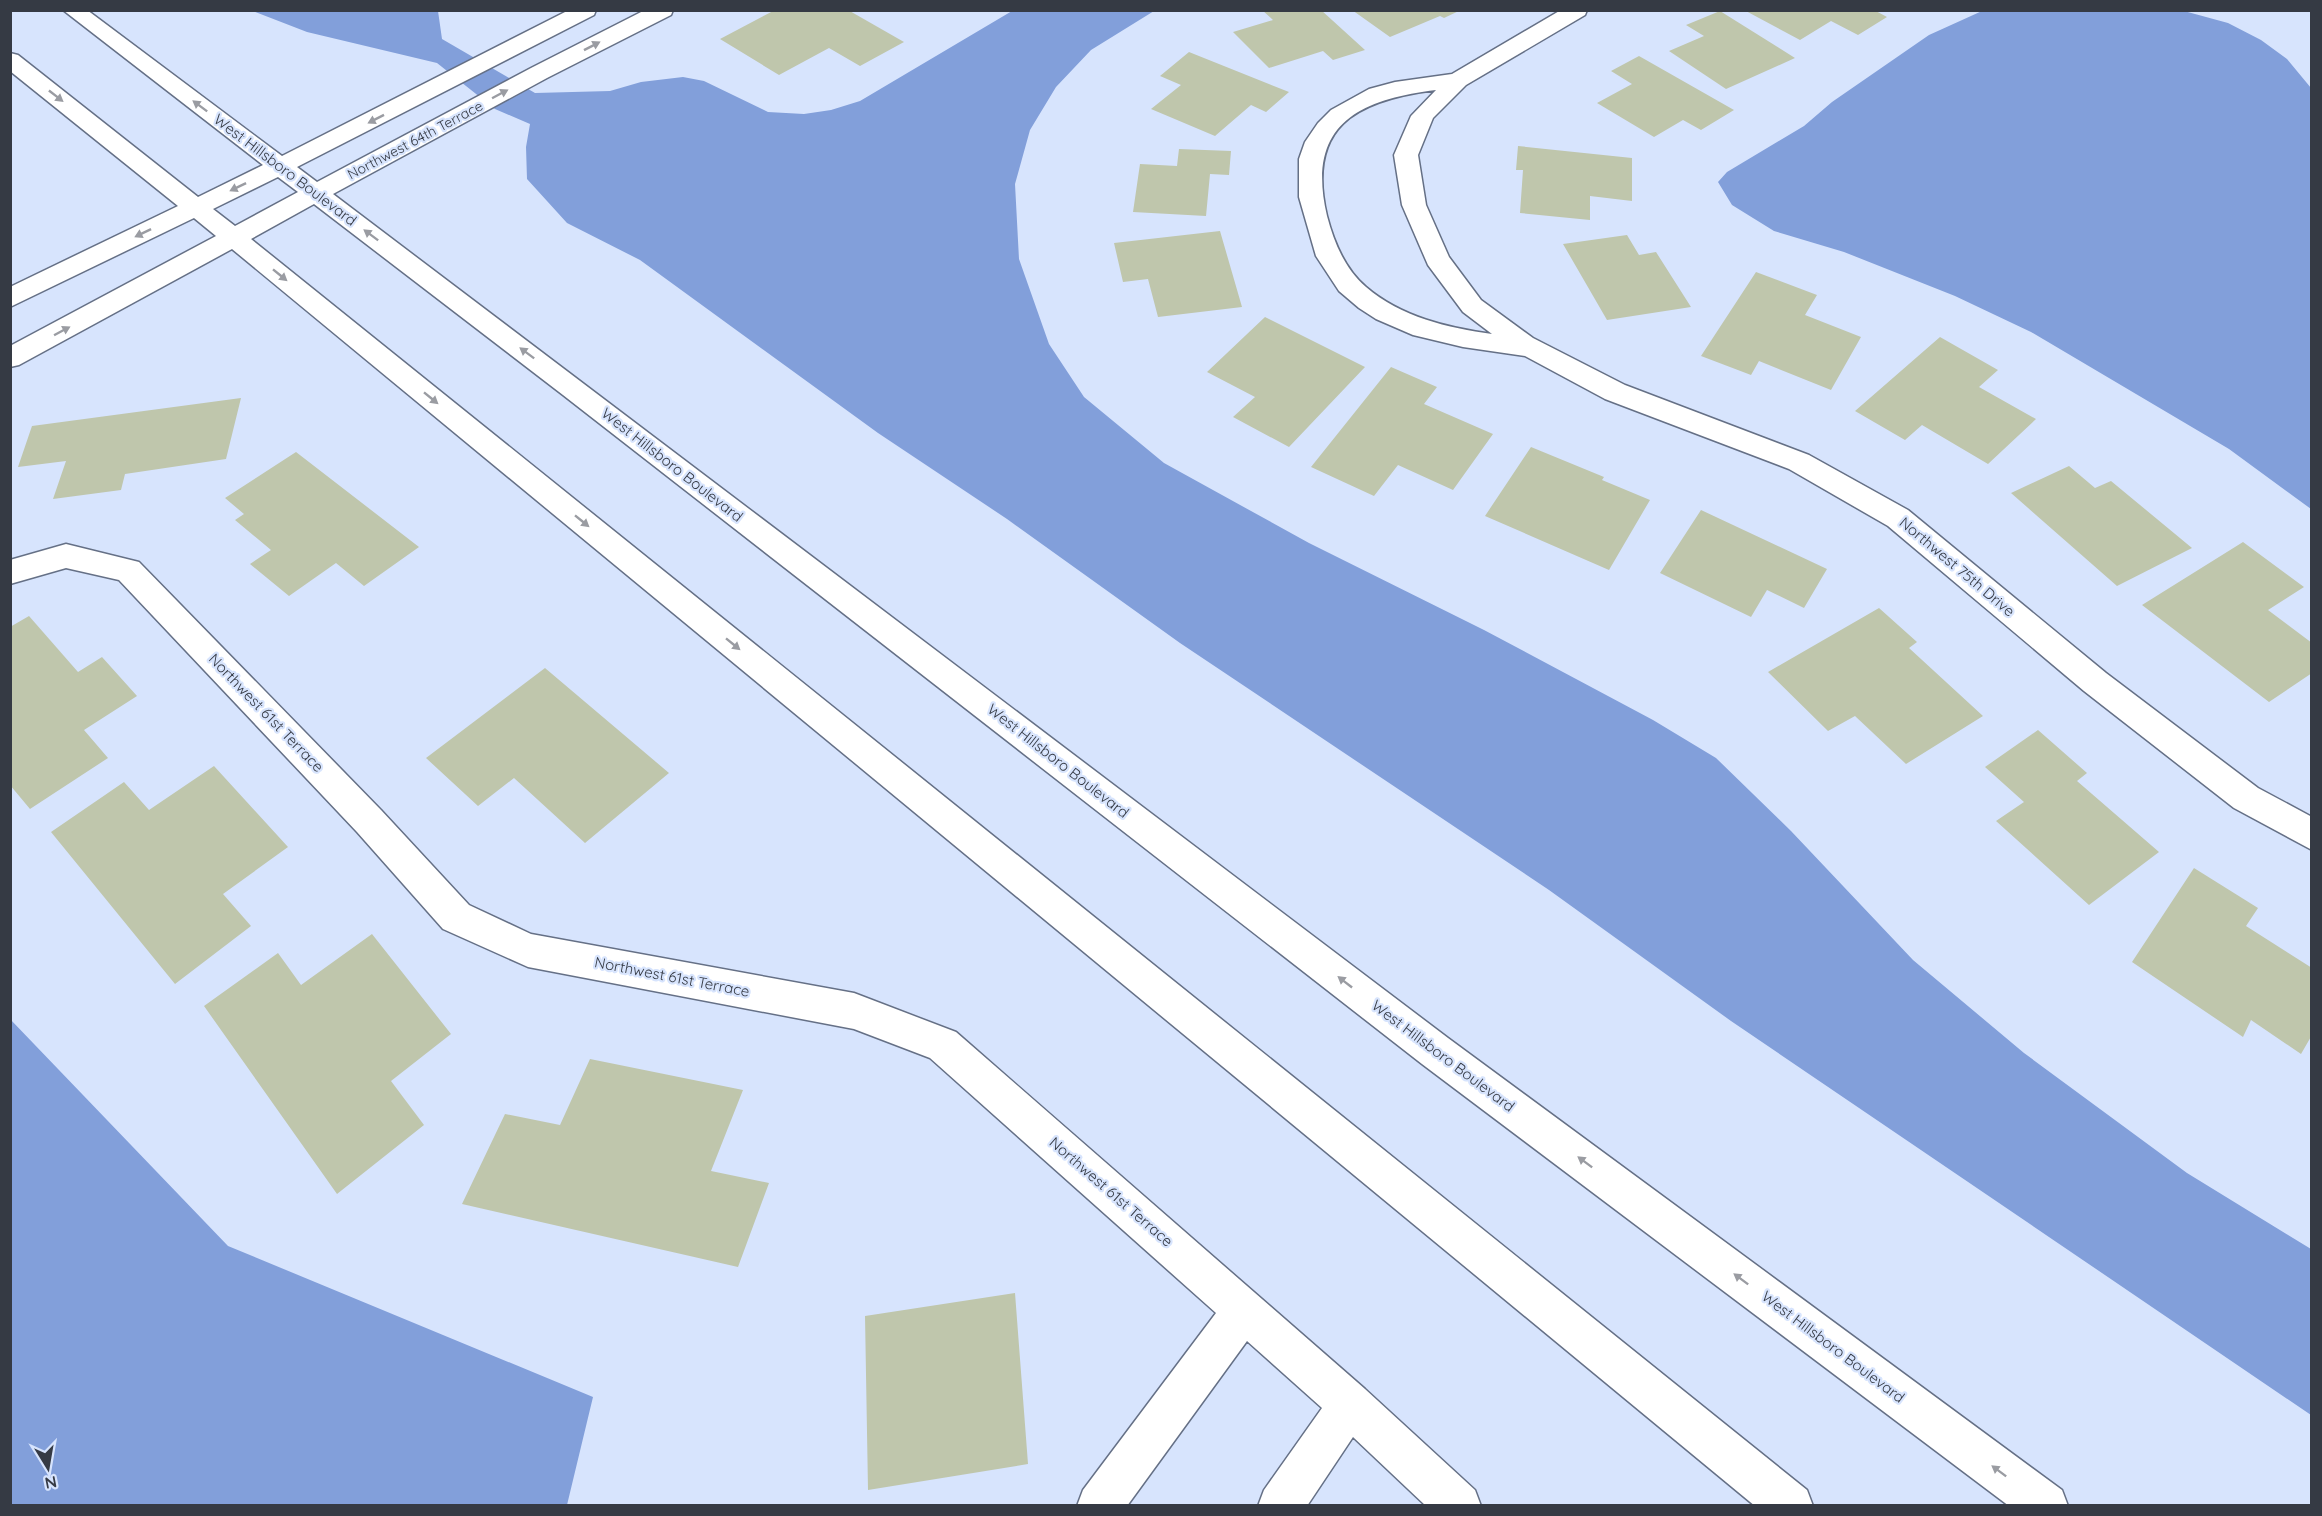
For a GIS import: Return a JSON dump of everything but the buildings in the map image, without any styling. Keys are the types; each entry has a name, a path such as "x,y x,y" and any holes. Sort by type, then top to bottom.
{"street":[{"name":"West Hillsboro Boulevard","path":"73,10 316,193 1435,1051 2046,1506"},
{"path":"10,298 428,92 586,10"},
{"path":"1458,80 1577,10"},
{"name":"Northwest 64th Terrace","path":"10,358 461,114 661,11"},
{"path":"10,60 196,207 1791,1506"},
{"name":"Northwest 75th Drive","path":"1458,80 1423,116 1406,155 1414,205 1437,259 1472,306 1531,348 1615,392 1799,462 1898,518 2095,682 2236,791 2312,835"},
{"name":"Northwest 75th Drive","path":"1458,80 1379,93 1348,109 1317,138 1310,161 1309,195 1322,240 1341,280 1368,302 1402,321 1444,334 1531,348"},
{"name":"Northwest 61st Terrace","path":"10,572 66,556 128,570 369,821 456,917 528,950 854,1011 943,1045 1350,1404 1459,1506"},
{"path":"1099,1506 1244,1310"},
{"path":"1280,1506 1350,1404"}],"water":[{"path":"253,11 438,11 442,39 535,93 610,91 641,82 683,77 704,81 768,112 804,114 831,110 860,101 1012,11 1154,11 1091,50 1056,87 1030,130 1015,184 1019,259 1049,344 1084,397 1164,463 1309,543 1484,630 1653,720 1716,758 1791,831 1913,960 2024,1053 2187,1173 2311,1249 2311,1415 1731,1021 1549,890 1180,643 1007,519 878,433 640,260 567,223 527,179 526,147 530,124 495,109 437,63 307,32"},
{"path":"1982,11 2184,11 2228,23 2261,40 2287,59 2311,88 2311,509 2229,449 2031,332 1955,296 1844,252 1774,231 1732,205 1718,182 1727,172 1804,126 1832,102 1929,35"},
{"path":"10,1019 228,1246 593,1397 567,1505 11,1505"}]}
